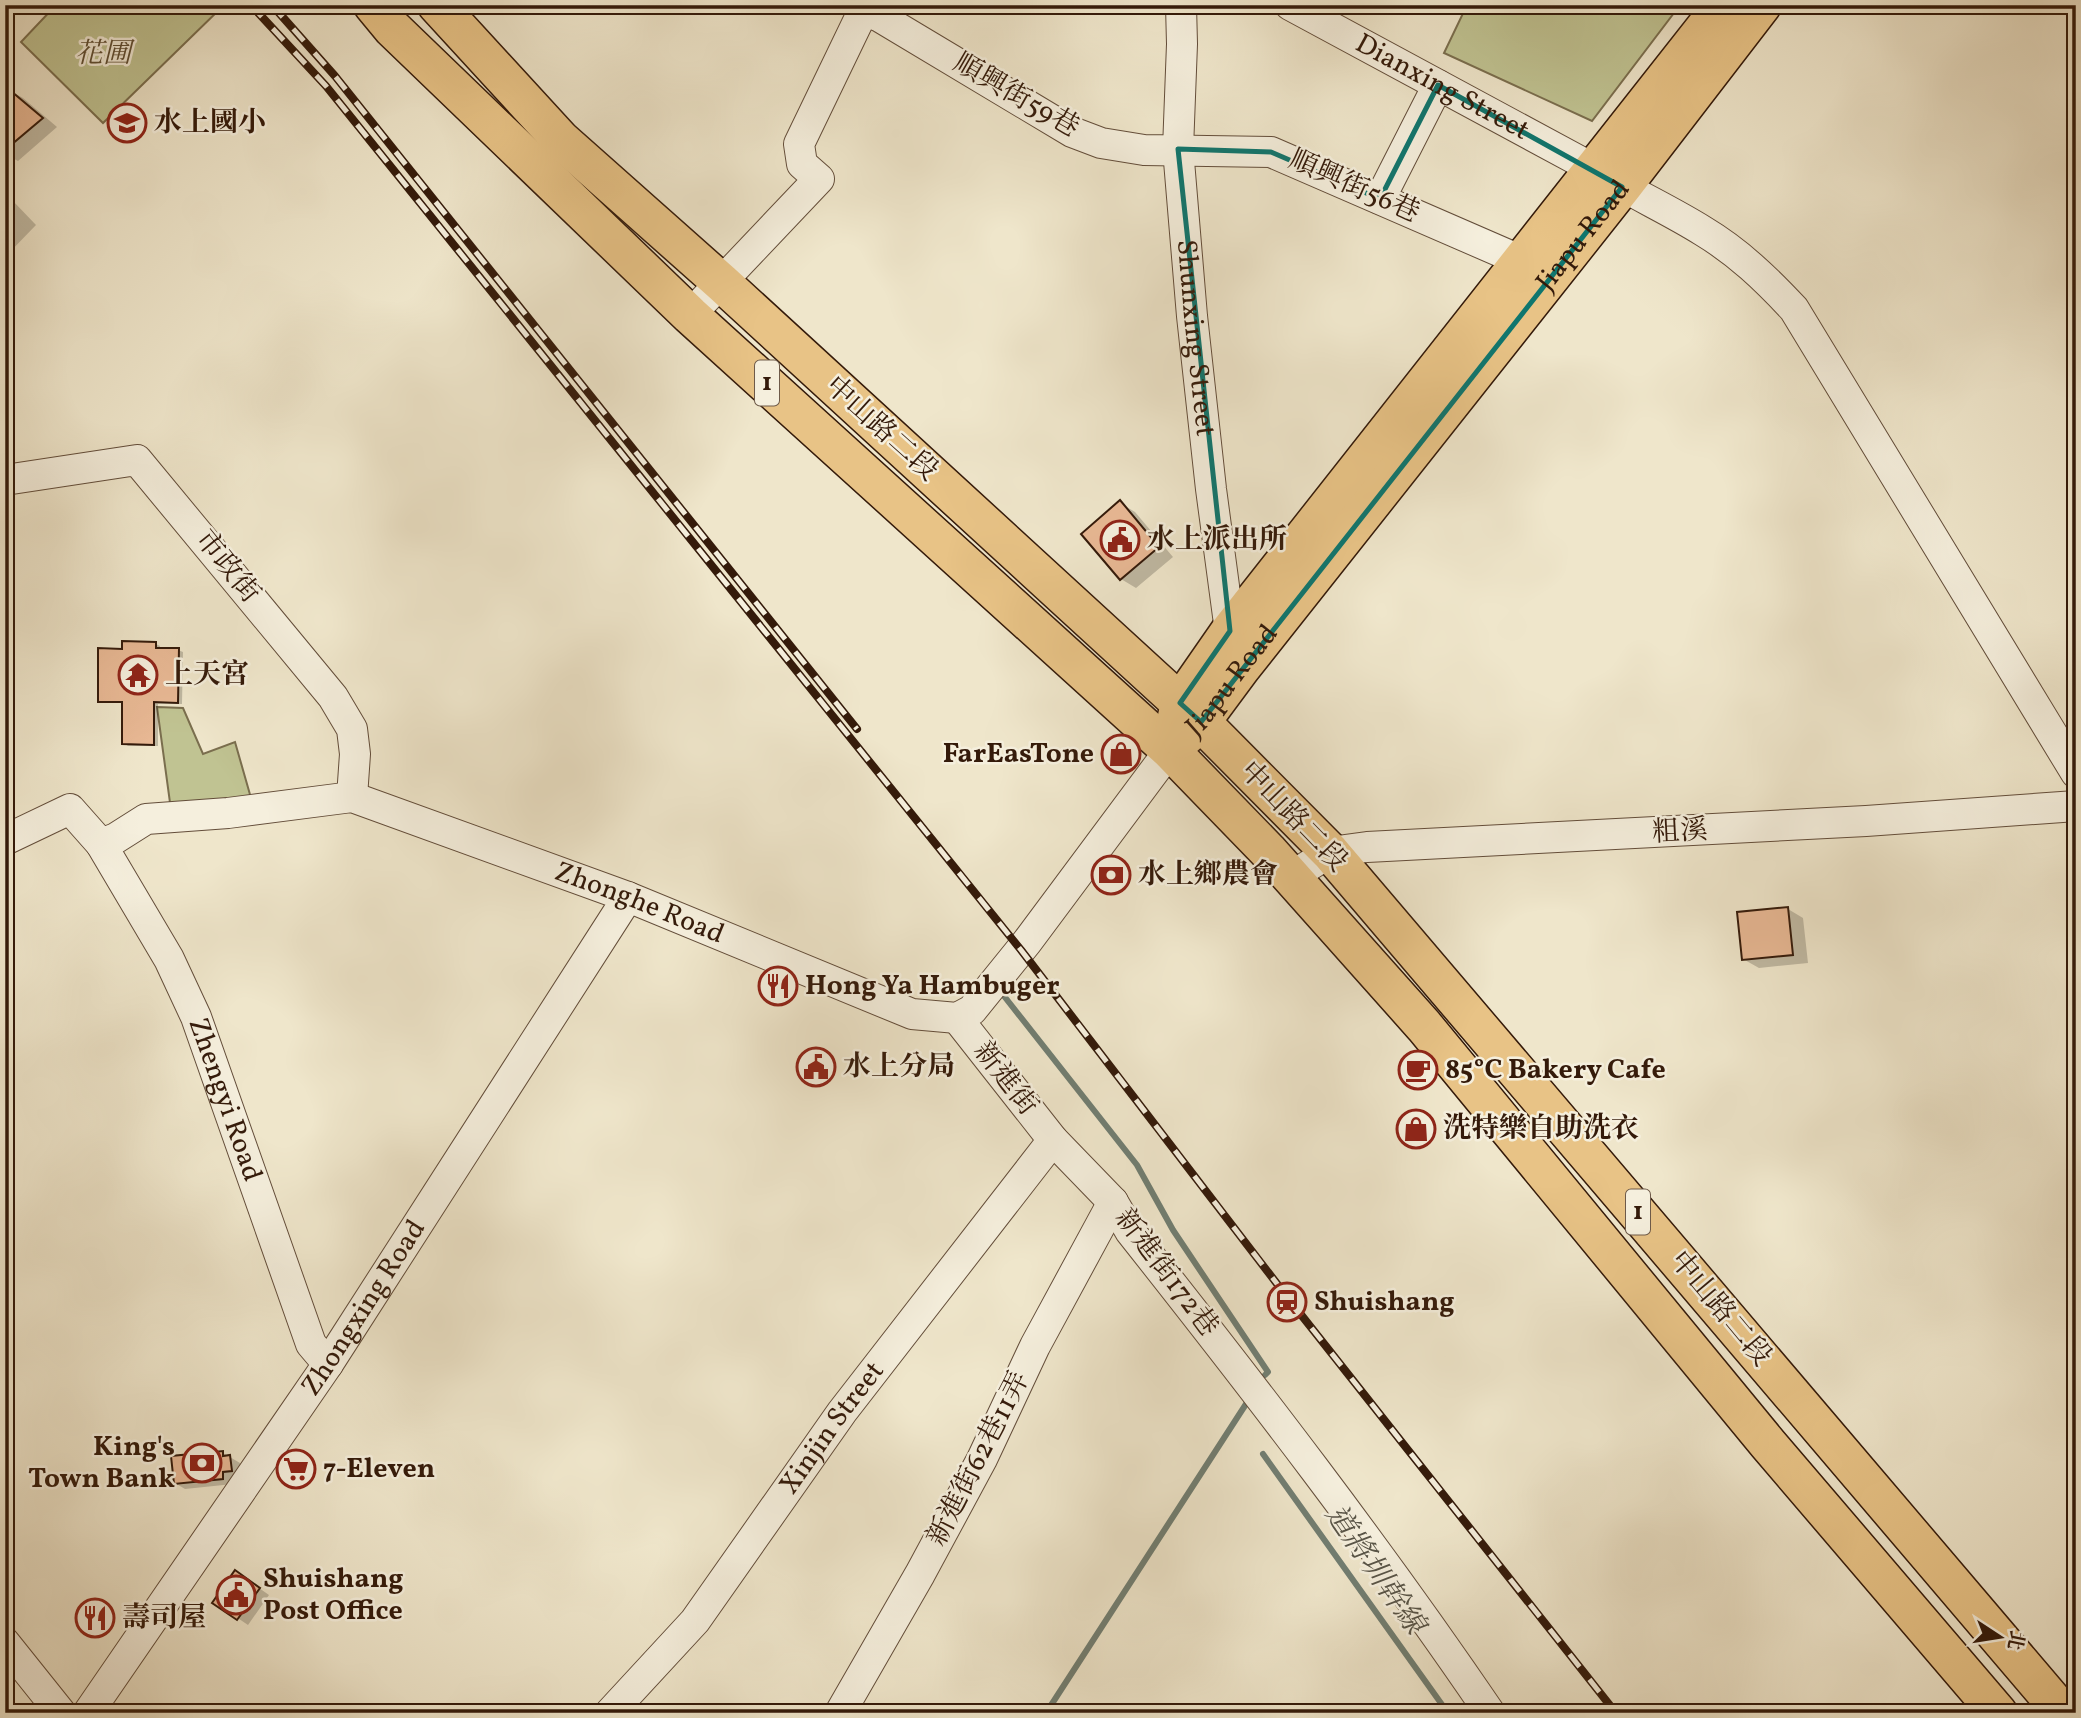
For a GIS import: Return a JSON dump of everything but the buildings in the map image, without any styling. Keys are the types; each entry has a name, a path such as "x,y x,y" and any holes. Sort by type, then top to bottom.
{"main road":[{"name":"中山路二段","path":"373,5 401,37 690,314 1170,751 1291,877 1424,1026 1768,1444 1998,1713"},
{"name":"中山路二段","path":"437,5 561,140 722,283 1190,713 1330,852 2063,1713"},
{"name":"Jiapu Road","path":"1190,713 1241,668 1608,178 1723,5"},
{"name":"Jiapu Road","path":"1170,751 1230,631 1522,261 1608,178 1762,5"},
{"path":"1768,1444 1807,1413"}],"street":[{"name":"Shunxing Street","path":"1181,5 1178,149 1192,316 1230,631 1241,668"},
{"name":"Dianxing Street","path":"1290,5 1704,231 1756,269 1794,309 2076,773"},
{"path":"690,314 820,179 802,164 799,144 865,8"},
{"name":"順興街59巷","path":"865,8 1072,132 1101,143 1144,150 1178,149"},
{"path":"1380,199 1438,85"},
{"name":"順興街56巷","path":"1178,149 1271,152 1522,261"},
{"name":"市政街","path":"5,480 137,460 333,697 352,729 355,754 352,797"},
{"path":"957,1018 972,1010 1027,942 1170,751"},
{"name":"Zhonghe Road","path":"101,844 146,819 228,813 352,797 628,897 912,1014 957,1018"},
{"name":"粗溪","path":"1291,877 1330,852 1367,848 1732,829 2076,806"},
{"path":"5,840 69,809 101,844"},
{"name":"Zhengyi Road","path":"101,844 169,960 196,1017 311,1343 328,1364"},
{"name":"Zhongxing Road","path":"89,1713 328,1364 628,897"},
{"name":"新進街","path":"957,1018 1054,1140"},
{"name":"新進街172巷","path":"1054,1140 1113,1202 1130,1231 1273,1411 1415,1603 1490,1713"},
{"name":"Xinjin Street","path":"610,1713 695,1621 842,1412 1054,1140"},
{"name":"新進街62巷11弄","path":"840,1713 982,1459 1035,1346 1113,1202"},
{"path":"5,1643 61,1713"}],"highlighted area":[{"path":"1438,85 1622,187 1201,722 1180,703 1230,631 1178,149 1271,152 1380,199"}],"green space":[{"name":"花圃","path":"56,5 222,7 103,123 21,42"},
{"path":"1467,5 1680,5 1592,121 1444,53"},
{"path":"157,707 183,708 203,754 235,742 253,805 171,810"}],"waterway":[{"path":"1004,996 1137,1165 1173,1230 1268,1372 1265,1375"},
{"path":"1046,1713 1246,1404"},
{"name":"道將圳幹線","path":"1263,1454 1448,1713"}],"railway":[{"path":"251,5 326,86 1021,950 1291,1302 1616,1713"},
{"path":"272,5 335,76 857,729"}],"place":[{"name":"水上國小","path":"127,123"},
{"name":"水上派出所","path":"1120,540"},
{"name":"上天宮","path":"138,675"},
{"name":"FarEasTone","path":"1121,754"},
{"name":"水上鄉農會","path":"1111,875"},
{"name":"Hong Ya Hambuger","path":"778,986"},
{"name":"水上分局","path":"816,1067"},
{"name":"85°C Bakery Cafe","path":"1418,1070"},
{"name":"洗特樂自助洗衣","path":"1416,1129"},
{"name":"Shuishang","path":"1287,1302"},
{"name":"King's Town Bank","path":"202,1463"},
{"name":"7-Eleven","path":"296,1469"},
{"name":"Shuishang Post Office","path":"236,1595"},
{"name":"壽司屋","path":"95,1618"}]}
